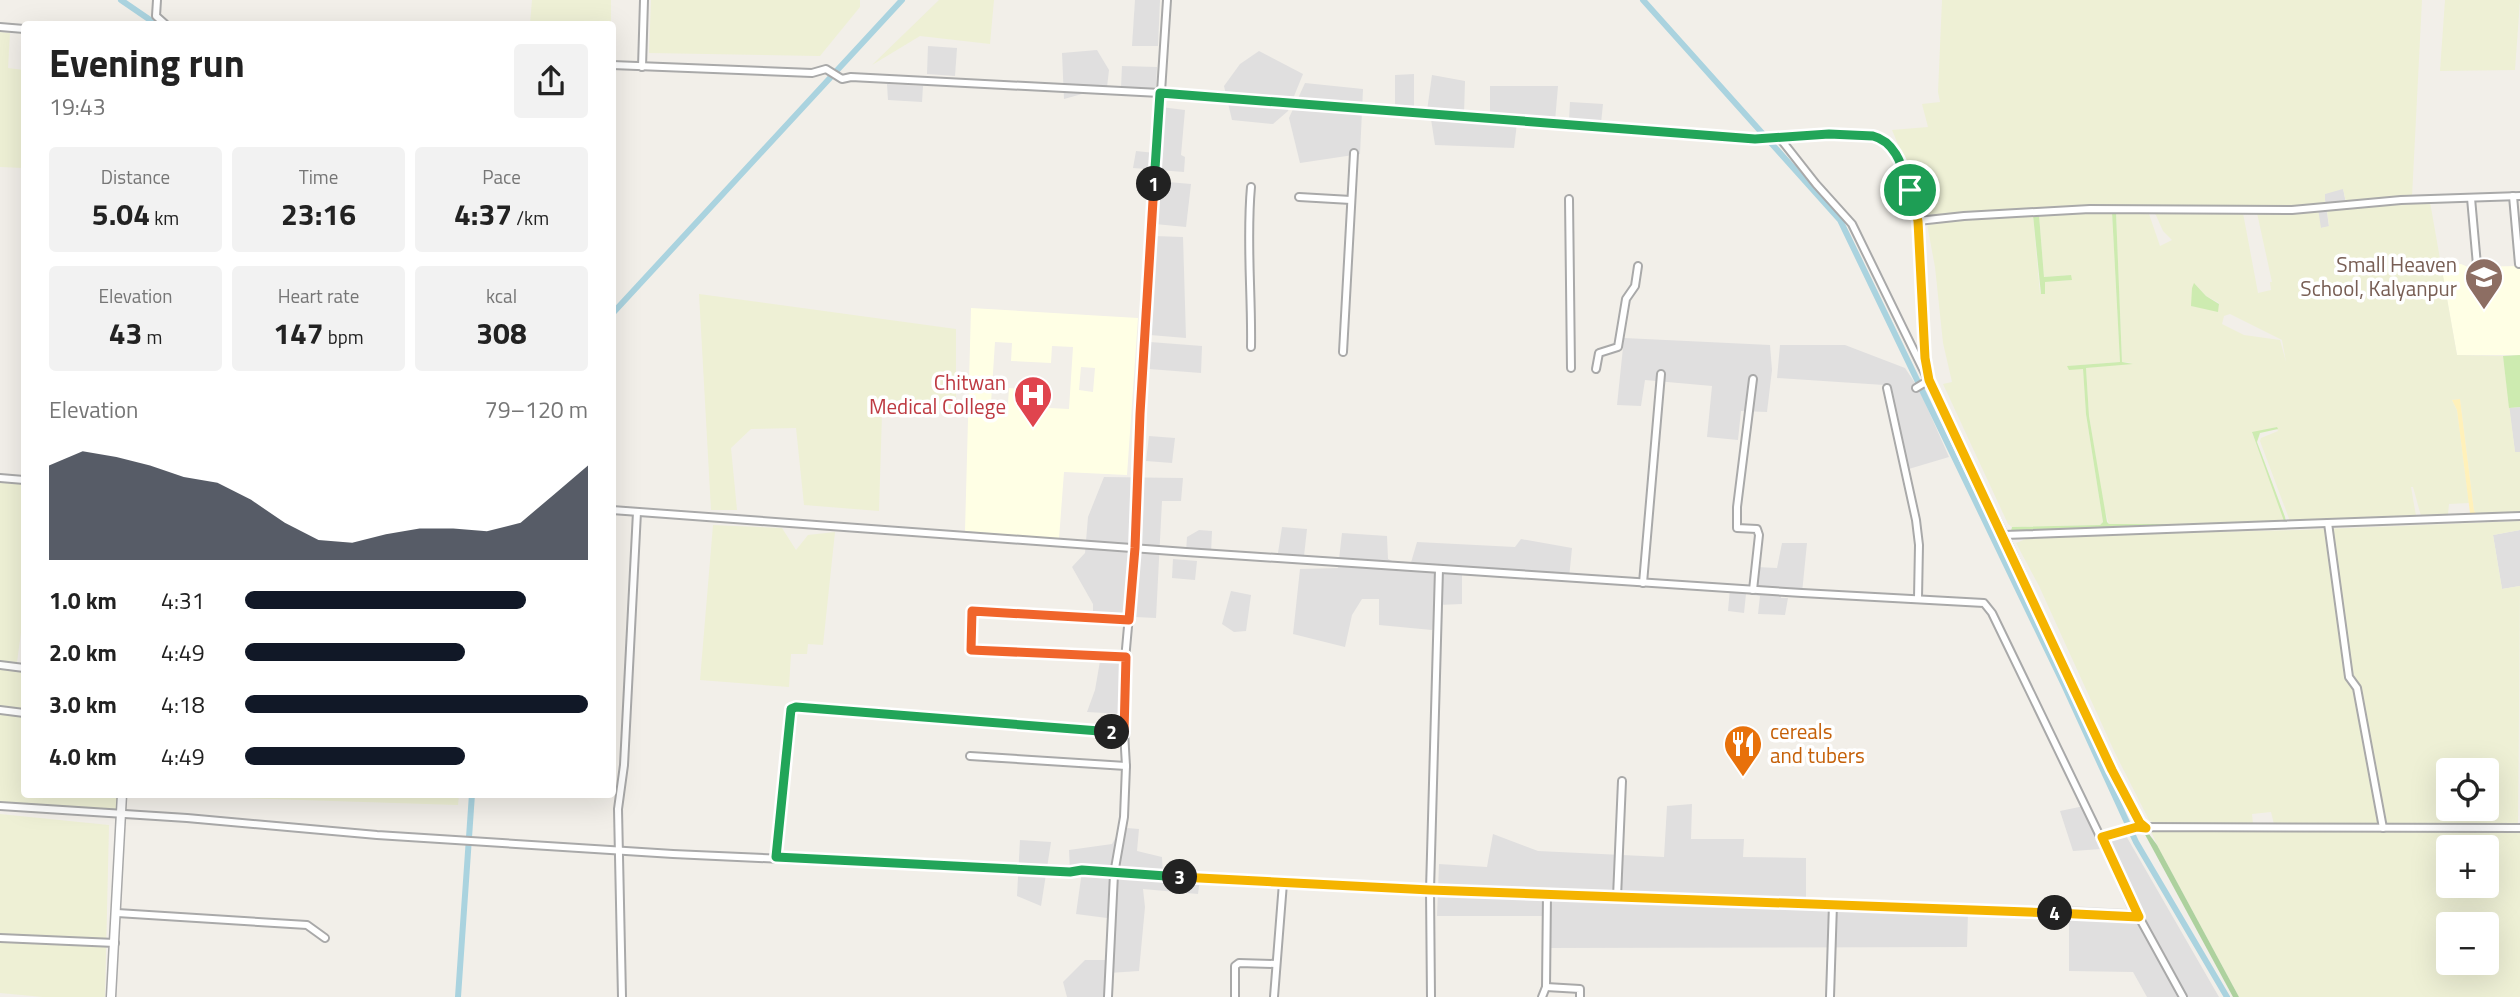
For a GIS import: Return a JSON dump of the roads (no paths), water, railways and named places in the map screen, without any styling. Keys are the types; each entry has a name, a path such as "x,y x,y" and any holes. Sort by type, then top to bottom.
{"street":[{"path":"157,0 156,16 161,21"},
{"path":"642,67 644,0"},
{"path":"1108,997 1114,874 1124,817 1126,657 1135,548 1140,414 1167,0"},
{"path":"0,27 21,29"},
{"path":"616,65 812,73 826,69 836,77 1160,93 1755,139 1829,134 1873,136 1891,146 1902,168 1918,221 1927,381"},
{"path":"1779,137 1852,224 2004,535 2112,770 2140,823 2146,828"},
{"path":"1343,352 1354,153"},
{"path":"1251,187 1248,256 1252,291 1251,347"},
{"path":"1918,221 2090,209 2292,209 2400,200 2517,196 2519,264"},
{"path":"1299,197 1351,200"},
{"path":"2471,198 2477,265"},
{"path":"1569,200 1571,368"},
{"path":"1596,369 1599,353 1618,347 1626,299 1635,286 1638,266"},
{"path":"1643,583 1661,374"},
{"path":"1753,379 1737,507 1737,528 1757,529 1759,535 1753,590"},
{"path":"1916,387 1927,381"},
{"path":"1887,388 1916,520 1919,545 1918,598"},
{"path":"0,478 21,480"},
{"path":"616,510 1643,583 1984,603 1992,613 2139,917 2183,997"},
{"path":"622,997 618,809 624,765 637,512"},
{"path":"2004,535 2520,516"},
{"path":"2328,523 2350,677 2357,688 2383,828"},
{"path":"1431,997 1430,890 1439,569"},
{"path":"1126,657 971,650 972,611 1129,620"},
{"path":"0,665 21,668"},
{"path":"776,857 791,709 796,707 1124,733"},
{"path":"0,710 21,713"},
{"path":"970,755 1126,766"},
{"path":"1617,897 1622,781"},
{"path":"111,997 122,798"},
{"path":"0,807 618,849 1070,872 1082,870 1114,874 1430,890 2139,917"},
{"path":"2102,837 2137,827 2520,828"},
{"path":"1274,997 1283,883"},
{"path":"1542,997 1546,987 1547,894"},
{"path":"1830,997 1833,904"},
{"path":"117,912 307,925 325,938"},
{"path":"0,938 115,943"},
{"path":"1235,997 1235,966 1239,963 1276,964"},
{"path":"1546,987 1580,989 1580,997"}],"waterway":[{"path":"121,0 152,21"},
{"path":"616,310 902,0"},
{"path":"1643,0 1840,220 2064,685 2136,842 2227,997"},
{"path":"458,997 472,798"}],"place":[{"name":"Small Heaven School, Kalyanpur","path":"2484,311"},
{"name":"Chitwan Medical College","path":"1033,429"},
{"name":"cereals and tubers","path":"1743,778"}]}
